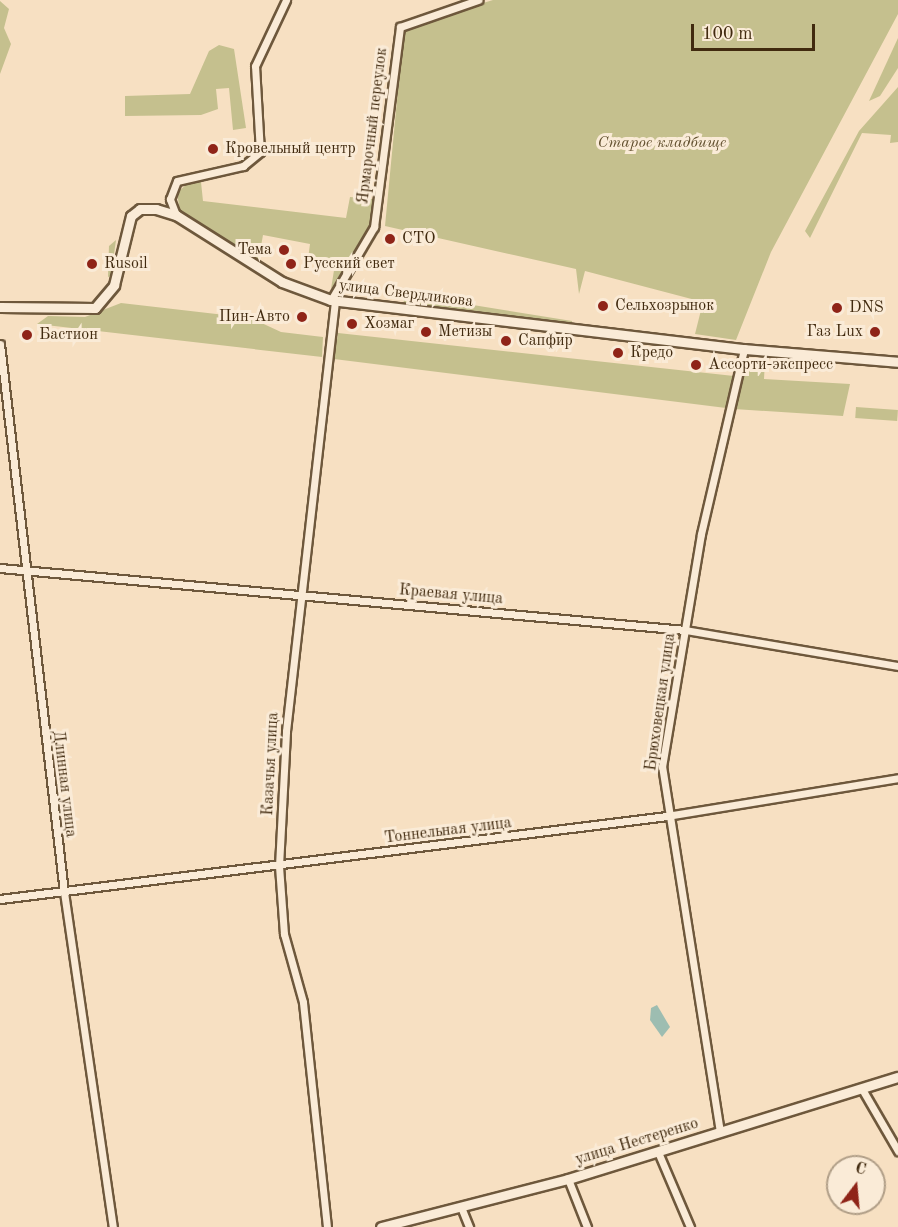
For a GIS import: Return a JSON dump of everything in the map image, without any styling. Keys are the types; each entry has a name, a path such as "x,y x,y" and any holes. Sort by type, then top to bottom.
{"street":[{"path":"176,215 170,199 177,181 243,166 260,152 255,66 286,0"},
{"name":"Ярмарочный переулок","path":"333,301 374,228 400,27 478,0"},
{"name":"улица Свердликова","path":"0,307 95,308 114,285 132,214 148,208 176,215 274,278 333,301 744,349 898,362"},
{"name":"Казачья улица","path":"327,1227 303,1002 284,934 279,866 299,594 333,301"},
{"name":"Длинная улица","path":"0,344 24,570 64,892 113,1227"},
{"name":"Брюховецкая улица","path":"720,1132 667,816 662,767 685,630 744,349"},
{"name":"Краевая улица","path":"0,568 685,630 898,666"},
{"name":"Тоннельная улица","path":"0,899 667,816 898,778"},
{"name":"улица Нестеренко","path":"381,1227 568,1179 898,1077"},
{"path":"862,1089 898,1151"},
{"path":"658,1152 690,1227"},
{"path":"568,1179 587,1227"},
{"path":"461,1207 469,1227"}],"green space":[{"name":"Старое кладбище","path":"493,0 898,0 898,14 771,252 736,340 695,334 703,302 585,271 579,294 576,269 385,226 404,27"},
{"path":"0,1 9,9 4,28 11,44 0,74"},
{"path":"898,38 898,68 880,96 869,101"},
{"path":"219,45 234,49 246,128 233,130 229,88 216,89 218,109 201,115 125,116 125,96 190,94 209,51"},
{"path":"898,87 898,142 890,143 891,135 862,133 810,238 805,231 859,131"},
{"path":"189,182 201,182 203,201 346,218 350,197 373,199 372,225 331,289 335,264 308,259 310,244 263,235 258,263 180,211 177,193"},
{"path":"116,240 111,276 108,277 109,246"},
{"path":"404,300 442,300 572,321 572,326 403,305"},
{"path":"121,303 251,318 281,332 323,337 322,357 37,324 48,316 85,317"},
{"path":"338,333 734,376 726,408 334,359"},
{"path":"747,359 765,360 764,379 850,384 843,416 734,409"},
{"path":"856,407 898,410 897,421 855,418"}],"shaded area":[{"path":"657,1005 670,1027 662,1037 650,1020 651,1008"}],"place":[{"name":"Кровельный центр","path":"213,149"},
{"name":"СТО","path":"390,239"},
{"name":"Тема","path":"284,250"},
{"name":"Rusoil","path":"92,264"},
{"name":"Русский свет","path":"291,264"},
{"name":"Сельхозрынок","path":"603,306"},
{"name":"DNS","path":"837,308"},
{"name":"Пин-Авто","path":"302,317"},
{"name":"Хозмаг","path":"352,324"},
{"name":"Метизы","path":"426,332"},
{"name":"Газ Lux","path":"875,332"},
{"name":"Бастион","path":"27,335"},
{"name":"Сапфир","path":"506,341"},
{"name":"Кредо","path":"618,353"},
{"name":"Ассорти-экспресс","path":"696,365"}]}
